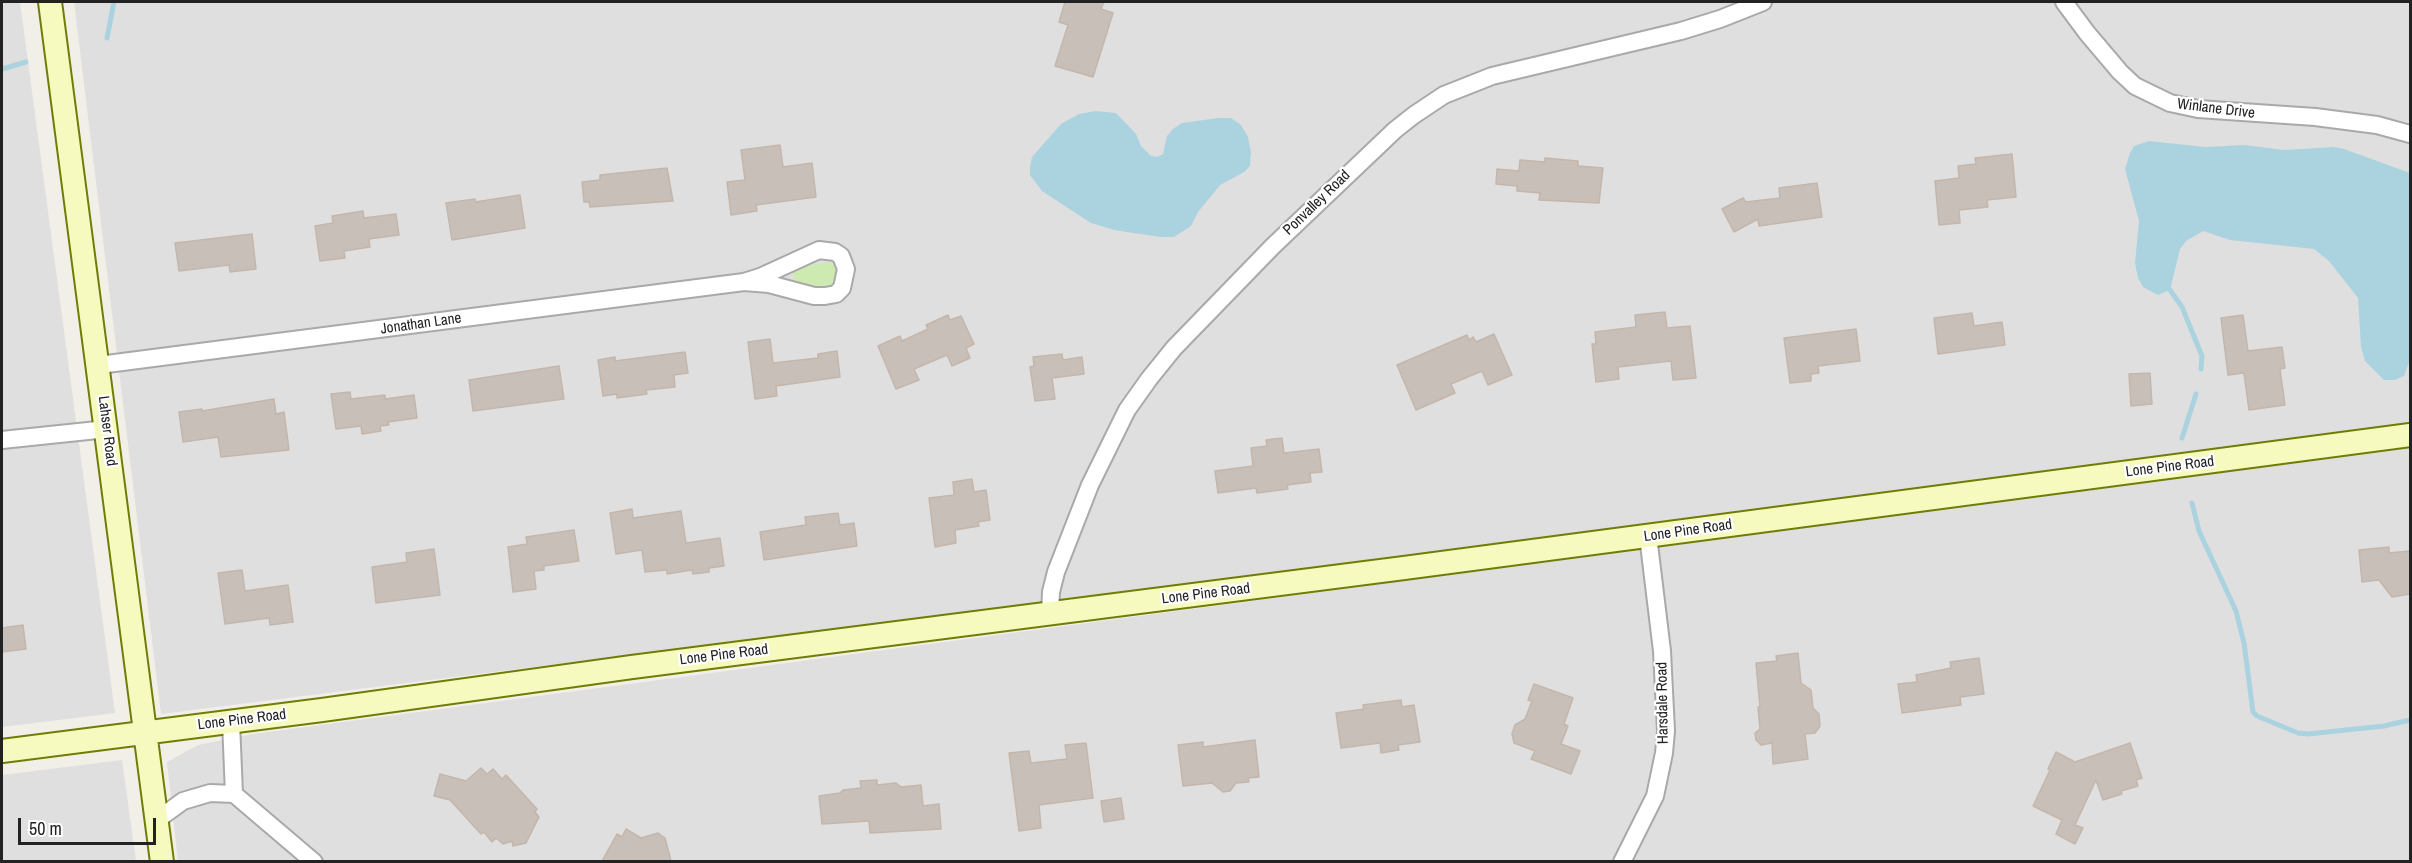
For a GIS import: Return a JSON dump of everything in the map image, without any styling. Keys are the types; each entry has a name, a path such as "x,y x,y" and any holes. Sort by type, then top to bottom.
{"street":[{"name":"Lahser Road","path":"50,2 162,861"},
{"name":"Ponvalley Road","path":"1050,613 1051,591 1056,572 1090,485 1113,435 1149,379 1174,348 1273,246 1395,130 1427,105 1464,86 1492,76 1681,31 1763,2"},
{"name":"Winlane Drive","path":"2064,2 2120,72 2135,86 2170,104 2198,110 2315,117 2377,125 2410,134"},
{"name":"Jonathan Lane","path":"99,365 744,282 760,278 819,250 835,252 841,256 846,269 842,288 836,294 825,296 814,296 769,284 744,282"},
{"path":"2,440 107,429"},
{"name":"Lone Pine Road","path":"2,751 2410,435"},
{"name":"Harsdale Road","path":"1622,861 1655,796 1665,742 1663,662 1648,536"},
{"path":"231,722 234,794"},
{"path":"157,820 183,801 210,793 234,794 314,861"}],"shaded area":[{"path":"2,2 20,2 115,713 2,727"},
{"path":"74,2 2410,2 2410,423 1032,604 161,714"},
{"path":"2410,447 2410,861 178,862 167,762 198,745 253,734"},
{"path":"122,760 136,861 2,861 2,775"}],"green space":[{"path":"830,262 838,268 838,279 832,286 817,288 794,280 793,271 804,266"}],"water":[{"path":"1095,111 1116,113 1136,134 1141,146 1151,156 1157,157 1163,154 1167,136 1182,123 1231,118 1241,125 1248,137 1251,152 1250,166 1244,172 1220,185 1198,212 1191,226 1174,237 1114,230 1091,223 1042,191 1030,175 1030,167 1032,157 1061,124 1079,114"},
{"path":"2149,141 2205,147 2245,145 2284,150 2333,147 2410,173 2410,360 2404,376 2395,380 2384,380 2365,361 2361,347 2358,298 2329,261 2314,249 2230,240 2203,231 2186,241 2180,249 2170,290 2158,295 2143,287 2138,278 2135,263 2139,221 2125,169 2134,146"}],"building":[{"path":"1065,2 1104,2 1101,9 1113,13 1093,77 1055,66 1068,25 1059,22"},
{"path":"780,145 783,167 812,163 816,197 756,205 757,211 731,215 727,182 745,180 741,150"},
{"path":"2012,154 2016,197 1987,200 1988,207 1959,210 1960,223 1939,225 1935,181 1959,178 1958,166 1976,164 1975,158"},
{"path":"1545,158 1578,161 1578,166 1603,168 1599,203 1539,200 1540,193 1517,191 1517,186 1496,184 1497,169 1519,171 1520,160 1545,162"},
{"path":"667,168 673,201 590,207 589,202 584,202 582,182 600,180 600,175"},
{"path":"1817,183 1822,217 1759,226 1758,219 1734,232 1722,209 1743,198 1746,202 1780,198 1779,188"},
{"path":"520,195 525,228 452,240 446,203 475,199 475,202"},
{"path":"363,211 364,218 396,214 399,235 369,239 370,247 344,251 345,258 320,261 315,226 333,223 332,216"},
{"path":"252,234 256,269 230,272 229,265 179,271 175,243"},
{"path":"1665,312 1667,328 1690,326 1696,378 1673,380 1671,361 1618,367 1619,379 1596,382 1592,344 1596,344 1595,332 1636,327 1635,315"},
{"path":"1972,313 1974,326 2002,322 2005,345 1938,354 1934,318"},
{"path":"948,315 950,320 961,316 974,344 966,348 970,358 952,366 947,355 914,369 919,380 896,389 878,346 900,336 902,341 928,329 926,325"},
{"path":"2243,315 2248,351 2282,347 2285,368 2280,369 2285,405 2249,410 2244,373 2228,375 2221,318"},
{"path":"1856,329 1860,361 1818,366 1819,373 1811,374 1811,381 1790,383 1784,338"},
{"path":"1494,334 1512,375 1488,385 1482,371 1451,384 1455,393 1416,410 1397,365 1467,335 1469,340 1473,337 1476,342"},
{"path":"770,339 773,363 818,358 818,354 837,351 840,377 776,386 777,396 755,399 748,342"},
{"path":"685,352 688,373 674,375 675,387 646,390 647,394 617,398 617,394 603,396 598,360 615,357 615,361"},
{"path":"1062,354 1063,360 1082,357 1084,374 1052,378 1055,399 1035,401 1030,367 1034,366 1033,357"},
{"path":"559,366 564,399 473,411 469,380"},
{"path":"2150,373 2152,404 2131,406 2129,374"},
{"path":"350,392 351,399 385,395 385,399 414,395 417,418 388,422 389,425 380,426 381,431 362,434 361,426 336,429 331,394"},
{"path":"274,399 276,414 284,412 289,450 221,457 218,437 183,442 179,412 202,409 202,411"},
{"path":"1282,438 1284,453 1319,449 1322,472 1310,473 1311,482 1287,485 1288,489 1257,493 1256,488 1218,493 1215,471 1253,466 1251,448 1267,446 1266,440"},
{"path":"972,479 974,492 986,490 990,520 978,522 979,526 955,530 956,543 935,547 929,498 954,495 953,482"},
{"path":"632,509 633,518 681,511 686,543 720,538 724,566 709,568 709,572 693,574 692,570 667,574 667,570 645,572 642,550 616,554 610,513"},
{"path":"838,513 840,525 854,523 857,546 764,560 760,532 806,525 805,517"},
{"path":"574,530 579,561 544,566 544,570 534,571 536,589 513,592 508,547 527,544 526,537"},
{"path":"2389,547 2389,553 2410,551 2410,594 2392,597 2379,580 2362,582 2359,550"},
{"path":"434,549 440,595 376,603 372,567 407,562 406,553"},
{"path":"242,570 245,591 288,585 293,622 270,625 269,618 225,624 218,573"},
{"path":"23,625 26,649 2,652 2,628"},
{"path":"1798,653 1801,683 1811,690 1813,708 1819,714 1820,726 1815,733 1805,734 1808,759 1773,764 1772,743 1761,745 1756,740 1755,733 1760,729 1758,707 1760,707 1756,663 1777,661 1776,656"},
{"path":"1979,658 1984,694 1960,697 1961,705 1902,713 1898,684 1917,682 1916,675 1951,668 1950,662"},
{"path":"1534,684 1573,698 1564,724 1568,726 1561,744 1580,751 1571,774 1531,759 1535,751 1514,743 1512,734 1515,725 1525,719 1532,701 1528,700"},
{"path":"1401,700 1402,707 1414,705 1420,742 1398,745 1399,750 1381,753 1380,743 1341,748 1336,713 1364,709 1363,705"},
{"path":"1255,740 1259,777 1248,778 1249,782 1236,783 1230,791 1223,792 1212,783 1183,786 1178,745 1203,742 1203,747"},
{"path":"1086,743 1093,798 1039,805 1041,828 1019,831 1009,753 1029,751 1031,763 1067,759 1065,745"},
{"path":"2130,743 2142,778 2136,780 2138,786 2103,800 2096,780 2075,825 2083,828 2075,844 2056,834 2062,820 2033,806 2056,752 2075,762"},
{"path":"481,768 487,774 493,769 502,779 506,775 537,809 535,812 539,817 526,843 513,846 512,841 503,844 496,838 492,842 484,832 481,834 450,800 434,796 440,774 466,781"},
{"path":"877,780 877,785 896,783 901,787 921,785 923,806 939,804 941,829 870,833 869,821 822,824 819,796 861,788 860,781"},
{"path":"1121,798 1124,819 1104,822 1101,801"},
{"path":"626,829 641,838 658,833 665,838 671,861 602,861 617,834 622,837"}],"waterway":[{"path":"107,38 114,2"},
{"path":"2,69 26,62"},
{"path":"2170,290 2182,307 2202,356 2201,369"},
{"path":"2182,438 2196,394"},
{"path":"2192,503 2199,531 2236,611 2244,643 2253,712 2257,716 2298,733 2308,734 2384,726 2410,720"}]}
